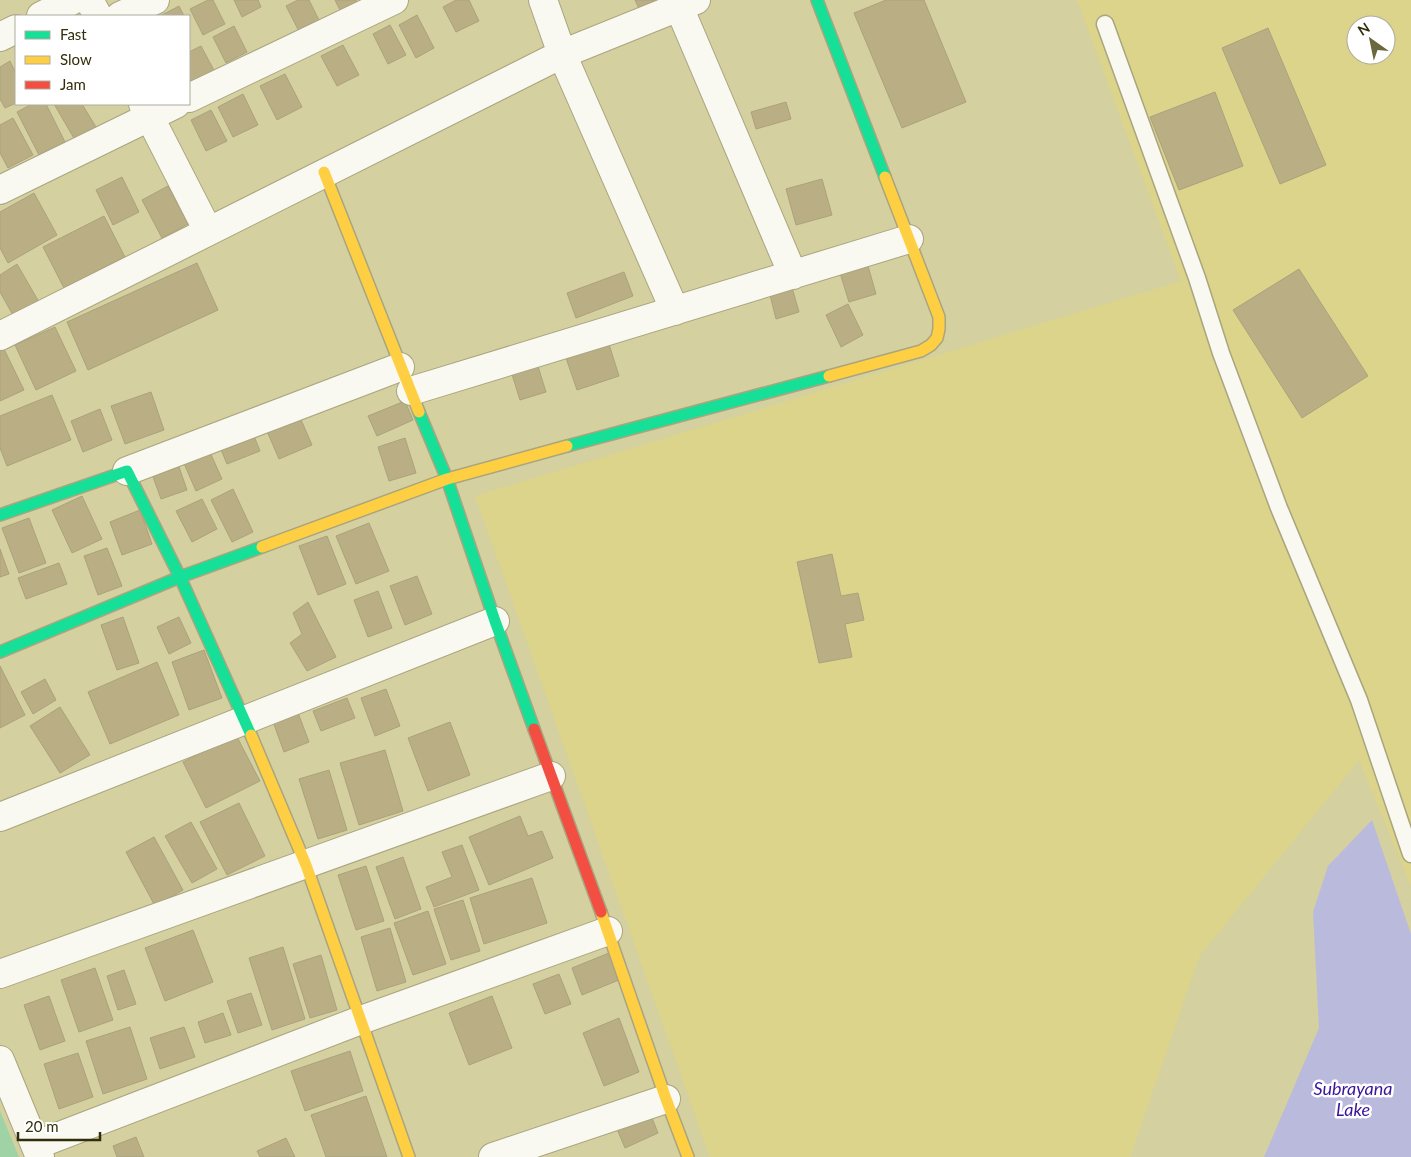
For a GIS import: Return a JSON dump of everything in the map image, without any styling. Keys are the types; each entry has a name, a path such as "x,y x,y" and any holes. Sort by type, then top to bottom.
{"street":[{"path":"43,15 73,0"},
{"path":"89,0 97,15"},
{"path":"122,15 155,0"},
{"path":"190,98 394,0"},
{"path":"543,0 562,54 675,311"},
{"path":"0,652 180,577 447,479 921,351 932,345 938,338 940,328 939,317 817,0"},
{"path":"0,336 562,54 687,3 793,275"},
{"path":"0,37 15,30"},
{"path":"0,190 146,110 171,105"},
{"path":"146,110 208,231"},
{"path":"324,172 400,366 447,479 688,1157"},
{"path":"411,391 909,239"},
{"path":"0,515 127,471 400,366"},
{"path":"127,471 180,577 245,720 306,865 409,1157"},
{"path":"0,816 496,621"},
{"path":"0,974 551,776"},
{"path":"0,1060 38,1151 361,1020 608,931"},
{"path":"493,1157 666,1099"}],"lane":[{"path":"1105,24 1197,278 1221,353 1279,508 1359,700 1411,854"}],"shaded area":[{"path":"1077,0 1411,0 1411,886 1359,760 1200,955 1130,1157 710,1157 475,496 1181,281"}],"green space":[{"path":"0,1111 19,1157 0,1157"}],"water":[{"name":"Subrayana Lake","path":"1372,820 1411,934 1411,1157 1264,1157 1319,1028 1313,912 1328,866"}],"building":[{"path":"208,0 213,0 225,24 203,35 190,9"},
{"path":"234,0 258,0 261,7 242,17"},
{"path":"298,0 309,0 323,28 303,39 286,6"},
{"path":"335,0 356,0 361,9 344,18"},
{"path":"456,0 469,0 479,21 456,32 443,7"},
{"path":"635,0 662,0 640,11"},
{"path":"886,0 924,0 966,102 902,128 854,13"},
{"path":"179,6 184,15 162,15"},
{"path":"417,15 434,48 416,58 399,25"},
{"path":"390,25 406,55 388,64 373,34"},
{"path":"234,26 247,52 226,63 213,37"},
{"path":"1268,28 1326,165 1280,184 1222,48"},
{"path":"343,45 359,75 337,86 321,56"},
{"path":"201,46 216,74 191,86 190,84 190,52"},
{"path":"10,61 15,72 15,103 5,108 0,99 0,67"},
{"path":"285,74 302,107 277,120 260,86"},
{"path":"1215,92 1243,166 1179,190 1150,117"},
{"path":"243,94 258,125 233,137 218,107"},
{"path":"786,102 791,119 756,129 751,112"},
{"path":"30,105 46,105 65,142 39,155 17,112"},
{"path":"55,105 83,105 96,127 75,140"},
{"path":"211,110 227,141 206,151 191,120"},
{"path":"13,118 33,155 8,168 0,153 0,125"},
{"path":"122,177 139,212 113,225 96,190"},
{"path":"822,179 832,215 796,225 786,189"},
{"path":"168,186 188,224 162,238 142,200"},
{"path":"34,193 57,235 8,263 0,248 0,212"},
{"path":"104,216 125,257 64,288 43,247"},
{"path":"197,263 218,310 88,370 67,322"},
{"path":"17,264 39,302 14,317 0,292 0,275"},
{"path":"868,266 876,294 849,302 840,273"},
{"path":"1299,269 1368,376 1302,418 1233,310"},
{"path":"624,272 633,296 576,318 567,293"},
{"path":"791,284 799,312 776,319 769,291"},
{"path":"848,304 863,335 841,347 826,315"},
{"path":"55,327 76,371 36,390 15,345"},
{"path":"607,338 619,376 577,390 564,352"},
{"path":"3,347 24,390 0,401 0,349"},
{"path":"536,360 546,392 520,400 510,368"},
{"path":"151,392 164,430 125,444 111,406"},
{"path":"52,395 71,440 7,466 0,448 0,416"},
{"path":"405,401 413,420 377,436 368,416"},
{"path":"296,408 312,445 279,459 263,422"},
{"path":"100,409 112,440 83,452 71,421"},
{"path":"250,426 260,451 227,464 217,440"},
{"path":"405,438 416,473 389,481 378,447"},
{"path":"205,441 222,479 196,491 179,452"},
{"path":"178,464 187,490 161,499 152,474"},
{"path":"233,489 253,532 232,542 211,500"},
{"path":"82,496 102,539 72,553 52,510"},
{"path":"202,499 217,529 192,542 176,511"},
{"path":"140,510 152,544 122,555 110,522"},
{"path":"29,518 46,563 19,573 2,528"},
{"path":"369,523 389,571 356,584 336,536"},
{"path":"327,536 346,584 318,595 299,546"},
{"path":"107,548 122,586 98,595 84,556"},
{"path":"0,549 9,574 0,577"},
{"path":"832,554 841,596 858,593 864,620 845,624 852,657 819,663 797,562"},
{"path":"59,563 67,584 26,599 18,578"},
{"path":"417,576 432,614 405,625 390,586"},
{"path":"378,591 392,628 368,637 354,600"},
{"path":"308,602 336,657 307,671 290,643 302,634 293,613"},
{"path":"123,617 139,663 117,670 101,625"},
{"path":"179,617 191,643 169,654 157,627"},
{"path":"204,650 222,698 189,710 172,662"},
{"path":"157,662 179,715 110,744 88,692"},
{"path":"0,666 25,715 0,728"},
{"path":"45,679 56,700 33,714 21,692"},
{"path":"386,689 400,726 375,736 361,698"},
{"path":"347,698 355,718 321,731 313,711"},
{"path":"60,707 90,755 60,773 30,726"},
{"path":"297,710 309,742 284,752 272,719"},
{"path":"450,722 470,775 428,791 408,738"},
{"path":"236,735 260,781 206,808 183,762"},
{"path":"385,750 403,811 359,825 340,763"},
{"path":"329,770 347,830 318,839 299,779"},
{"path":"239,803 265,856 227,875 200,822"},
{"path":"520,816 528,836 542,831 553,858 489,885 469,837"},
{"path":"191,822 217,869 192,883 165,836"},
{"path":"154,837 183,890 155,906 126,852"},
{"path":"462,845 479,890 434,907 426,887 452,877 442,852"},
{"path":"403,857 421,909 395,919 376,867"},
{"path":"366,866 384,921 356,930 338,875"},
{"path":"532,878 547,923 484,944 470,898"},
{"path":"463,900 480,951 451,960 434,909"},
{"path":"428,911 446,964 413,975 394,923"},
{"path":"390,928 406,982 377,991 361,937"},
{"path":"193,930 213,982 165,1001 145,948"},
{"path":"283,947 305,1019 272,1030 249,958"},
{"path":"609,953 619,980 582,995 572,968"},
{"path":"321,955 337,1010 310,1018 293,964"},
{"path":"95,968 113,1020 79,1032 61,980"},
{"path":"124,970 136,1004 118,1010 107,976"},
{"path":"559,974 571,1004 545,1014 533,984"},
{"path":"251,993 262,1025 238,1033 227,1001"},
{"path":"49,996 65,1041 40,1050 24,1005"},
{"path":"492,996 512,1048 469,1065 449,1013"},
{"path":"223,1013 231,1035 205,1043 198,1022"},
{"path":"619,1018 639,1072 604,1086 583,1033"},
{"path":"130,1027 147,1079 103,1094 86,1041"},
{"path":"184,1027 195,1057 160,1069 150,1038"},
{"path":"350,1051 363,1091 305,1111 291,1071"},
{"path":"78,1053 93,1097 59,1109 44,1064"},
{"path":"366,1096 387,1157 326,1157 311,1115"},
{"path":"648,1108 658,1133 625,1148 614,1122"},
{"path":"136,1137 144,1157 117,1157 113,1146"},
{"path":"286,1138 295,1157 260,1157 257,1151"}],"traffic: fast":[{"path":"817,0 885,177"},
{"path":"567,446 829,376"},
{"path":"419,412 447,479 534,729"},
{"path":"0,515 127,471 180,577 251,735"},
{"path":"0,652 180,577 262,547"}],"traffic: slow":[{"path":"324,172 419,412"},
{"path":"829,376 921,351 931,345 937,338 939,317 885,177"},
{"path":"262,547 447,479 567,446"},
{"path":"251,735 306,865 409,1157"},
{"path":"601,912 688,1157"}],"traffic: jam":[{"path":"534,729 601,912"}]}
